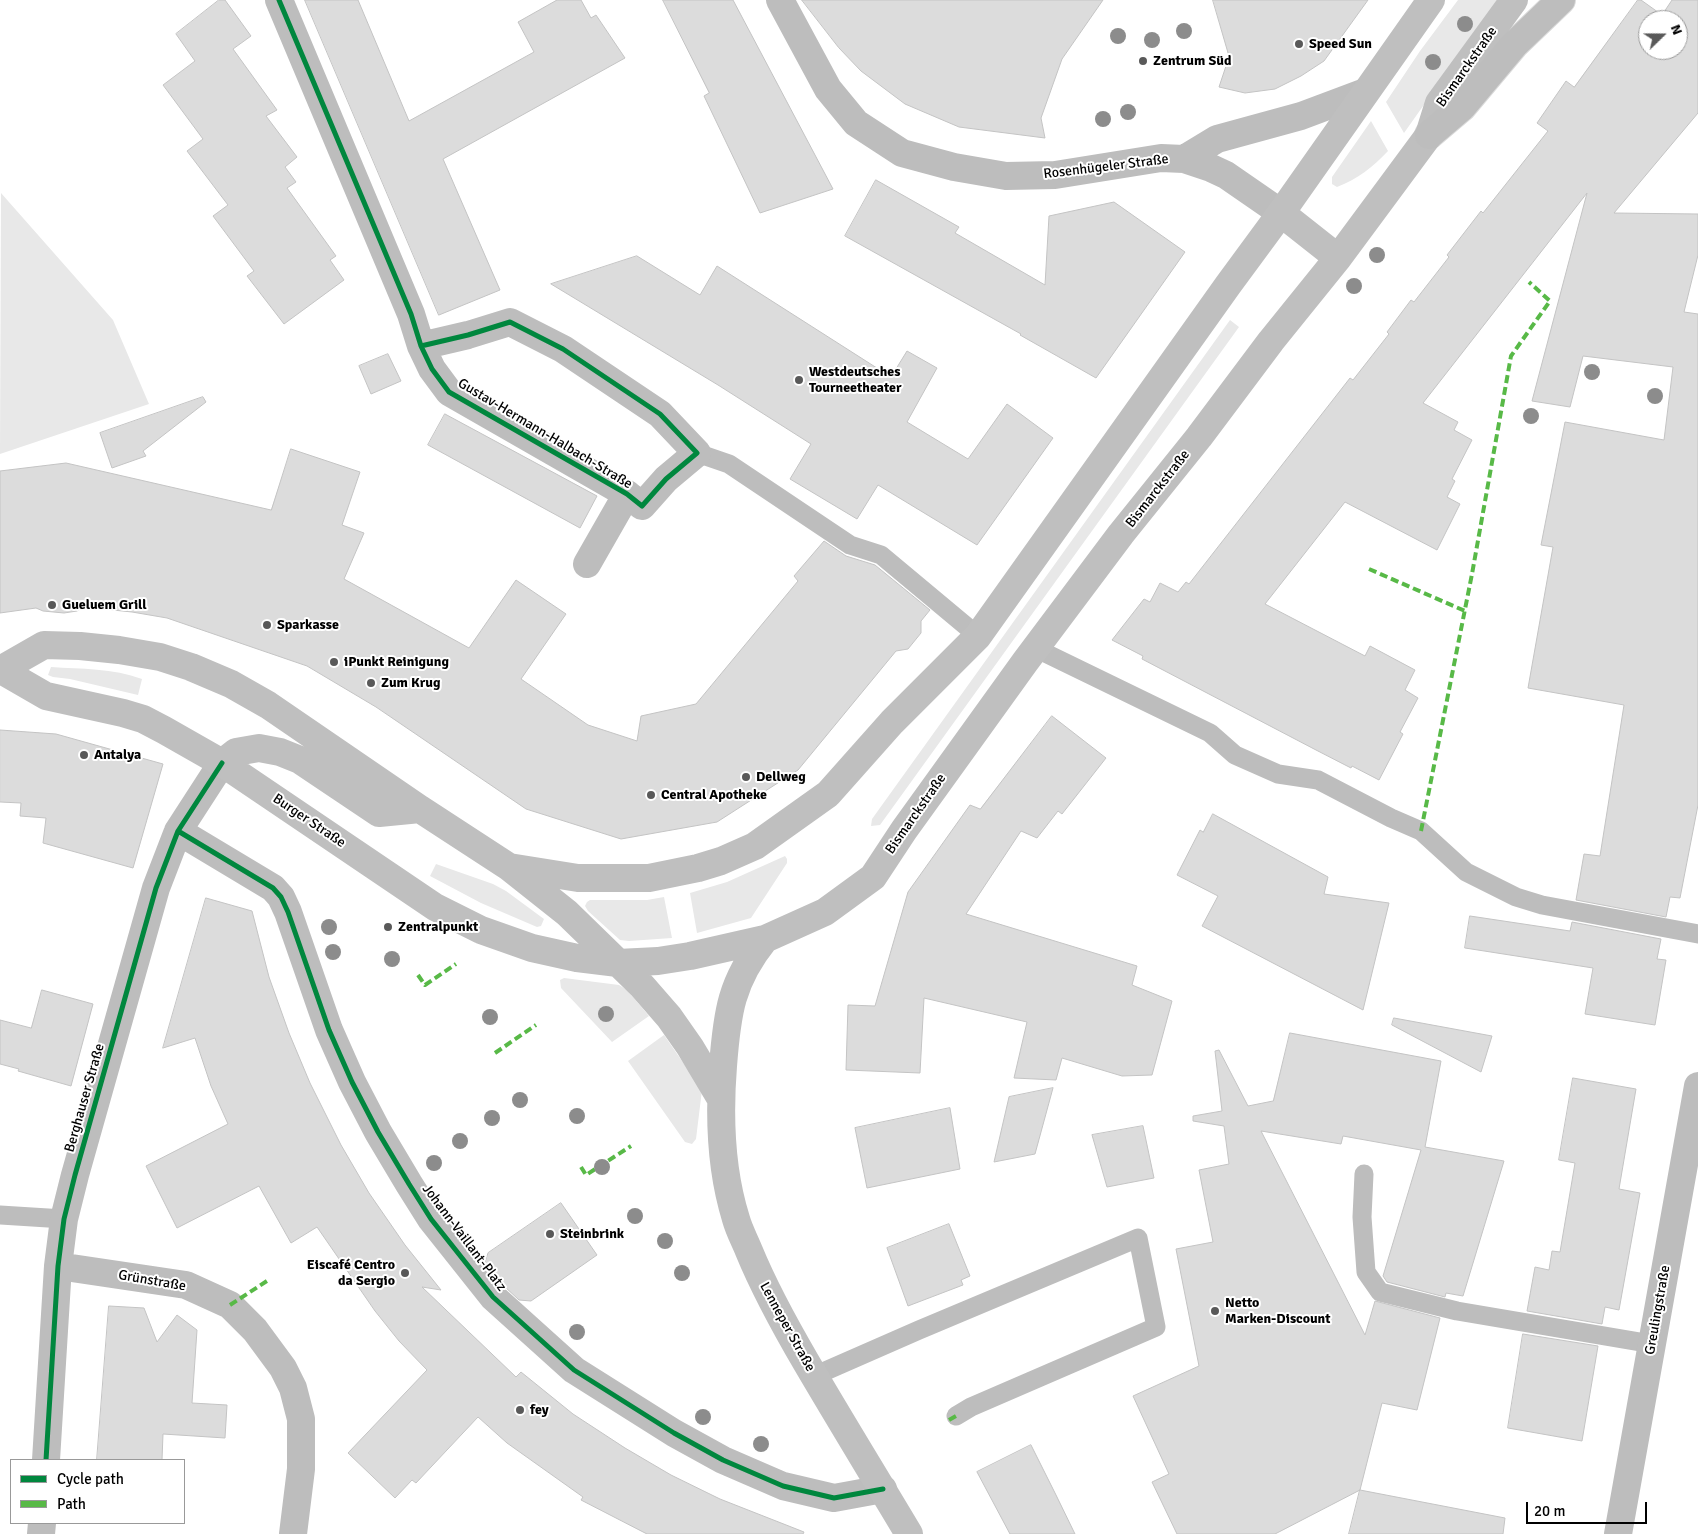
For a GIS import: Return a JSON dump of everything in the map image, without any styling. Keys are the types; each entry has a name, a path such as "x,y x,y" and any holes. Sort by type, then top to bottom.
{"main road":[{"path":"978,636 1430,0"},
{"name":"Bismarckstraße","path":"690,956 765,939 825,912 873,877 910,822 1036,648 1271,341 1338,258 1428,135 1439,103 1514,0"},
{"path":"1280,213 1338,258"},
{"name":"Burger Straße","path":"509,867 578,878 649,878 673,874 721,861 755,846 828,794 892,722 978,636"},
{"name":"Burger Straße","path":"0,670 44,645 80,646 160,657 183,664 230,684 268,705 420,809 509,867 567,913 618,962 669,1017"},
{"name":"Burger Straße","path":"0,670 46,696 104,708 143,719 188,742 222,762 435,907 481,930 532,948 577,958 618,962 658,961 690,956"},
{"path":"222,762 236,752 259,748 280,752 300,760 379,813 420,809"},
{"name":"Bismarckstraße","path":"730,1005 740,976 754,952 765,939"},
{"name":"Lenneper Straße","path":"730,1005 725,1036 722,1099 726,1175 736,1220 764,1288 814,1376 909,1534"},
{"name":"Lenneper Straße","path":"669,1017 690,1046 722,1099"}],"street":[{"name":"Gustav-Hermann-Halbach-Straße","path":"279,0 411,314 421,346 432,369 449,392 627,494 642,506 666,479 697,453"},
{"name":"Rosenhügeler Straße","path":"780,0 828,89 856,123 902,153 954,167 1006,176 1055,175 1154,159 1184,160 1212,168 1280,213"},
{"path":"1428,135 1462,107 1514,45 1561,0"},
{"name":"Rosenhügeler Straße","path":"1184,160 1217,139 1301,116 1365,92"},
{"path":"421,346 468,335 510,322 563,349 660,414 697,453"},
{"name":"Gustav-Hermann-Halbach-Straße","path":"587,564 627,494"},
{"name":"Berghauser Straße","path":"46,1459 58,1266 64,1219 156,888 178,831 222,762"},
{"name":"Johann-Vaillant-Platz","path":"178,831 267,884 281,897 329,1030 352,1082 378,1132 431,1219 492,1297 574,1370 674,1433 723,1460 783,1486 834,1498 883,1489"},
{"name":"Greulingstraße","path":"1618,1534 1698,1086"},
{"name":"Grünstraße","path":"58,1266 186,1285 230,1305 255,1330 283,1368 293,1388 301,1419 301,1469 293,1534"}],"lane":[{"path":"697,453 729,464 850,545 881,555 978,636"},
{"path":"1036,648 1210,732 1234,756 1278,774 1318,780 1391,818 1421,831 1466,872 1516,897 1542,905 1698,934"},
{"path":"1364,1174 1362,1217 1366,1272 1380,1292 1457,1310 1652,1344"},
{"path":"0,1215 64,1219"},
{"path":"814,1376 1138,1238 1156,1327 971,1407 956,1416"}],"shaded area":[{"path":"1458,0 1498,0 1404,133 1386,102 1420,51"},
{"path":"1371,121 1388,151 1365,172 1337,187 1332,184 1332,177"},
{"path":"1,193 113,320 149,404 0,454"},
{"path":"1230,320 1239,327 880,825 871,826 872,819"},
{"path":"51,667 108,671 142,679 138,695 70,679 53,677 48,675"},
{"path":"785,856 787,863 751,918 697,933 690,893 727,882"},
{"path":"436,864 493,884 506,891 544,919 541,926 537,927 481,903 430,876"},
{"path":"664,897 672,938 620,940 585,906 590,900 647,900"},
{"path":"564,978 619,985 627,990 649,1016 612,1042 561,988 560,980"},
{"path":"664,1035 702,1090 696,1139 692,1144 685,1142 628,1061"}],"building":[{"path":"219,0 225,0 251,36 233,49 277,110 266,116 297,157 285,167 296,182 287,188 336,256 330,260 344,280 284,324 247,276 254,271 213,216 228,205 187,151 203,139 163,85 195,61 176,34"},
{"path":"305,0 358,0 409,121 534,52 518,22 557,0 581,0 591,18 596,15 625,58 443,159 500,290 439,315"},
{"path":"663,0 733,0 833,189 760,213 704,96 709,93"},
{"path":"802,0 1103,0 1062,59 1041,118 1045,138 959,127 905,104 861,71 839,48"},
{"path":"1213,0 1368,0 1324,61 1301,76 1275,89 1245,93 1219,87 1229,57"},
{"path":"1638,0 1641,0 1655,10 1638,10 1638,60 1688,60 1688,10 1665,10 1672,0 1698,0 1698,113 1614,213 1698,214 1698,255 1684,312 1698,314 1698,805 1680,898 1670,897 1666,917 1576,900 1584,854 1600,856 1624,705 1528,688 1553,547 1541,545 1565,422 1664,440 1673,367 1583,356 1570,407 1532,401 1587,193 1423,403 1458,422 1454,430 1472,440 1452,479 1455,481 1447,497 1460,504 1437,550 1345,502 1265,604 1365,656 1370,646 1415,670 1405,690 1418,698 1400,732 1403,734 1379,780 1352,766 1351,768 1142,659 1143,656 1112,640 1144,599 1150,602 1160,583 1178,592 1186,582 1189,584 1350,378 1353,380 1389,334 1387,332 1411,300 1414,302 1449,257 1447,255 1481,211 1483,213 1548,131 1537,123 1566,81 1574,87"},
{"path":"876,180 959,227 955,233 1045,285 1049,216 1114,202 1185,252 1096,378 845,236"},
{"path":"637,256 700,295 717,266 891,377 907,351 937,368 907,422 968,459 1007,404 1053,438 977,545 878,485 857,519 790,479 811,444 718,385 551,284"},
{"path":"388,354 401,381 371,394 359,366"},
{"path":"203,397 206,402 143,451 146,456 112,468 100,433"},
{"path":"445,414 597,496 580,528 428,445"},
{"path":"291,449 360,472 342,525 364,533 344,579 469,648 516,580 566,614 521,679 588,725 637,741 641,716 696,704 798,581 794,576 824,541 846,556 875,565 930,610 921,621 921,633 908,649 896,651 798,770 717,822 621,839 526,809 376,707 307,666 167,618 84,607 77,611 64,613 43,611 36,608 0,613 0,471 66,463 271,510"},
{"path":"1052,716 1106,758 1062,814 1058,811 1037,838 1021,831 966,914 1137,966 1132,985 1172,1001 1152,1075 1122,1076 1062,1058 1056,1080 1014,1078 1027,1022 924,998 920,1073 846,1070 848,1005 875,1006 908,892 970,805 980,809"},
{"path":"0,730 56,734 163,764 133,868 43,843 46,818 20,816 21,803 0,802"},
{"path":"1213,814 1328,877 1324,894 1389,903 1363,1010 1202,926 1218,896 1177,875 1200,830 1203,832"},
{"path":"206,898 252,911 269,977 289,1033 310,1083 341,1145 369,1193 405,1245 441,1290 422,1287 516,1377 521,1372 573,1414 625,1448 671,1475 720,1499 804,1532 803,1534 647,1534 581,1500 583,1497 507,1443 478,1417 416,1483 412,1480 395,1498 348,1453 427,1370 399,1341 375,1311 317,1227 291,1243 259,1186 177,1228 146,1166 228,1124 211,1086 195,1038 163,1048"},
{"path":"1470,916 1570,931 1572,922 1661,939 1657,959 1666,960 1655,1025 1585,1014 1593,968 1465,948"},
{"path":"42,990 93,1004 71,1086 0,1064 0,1020 31,1028"},
{"path":"1394,1018 1492,1036 1481,1072 1392,1025"},
{"path":"1290,1033 1441,1061 1425,1147 1504,1161 1463,1296 1446,1293 1445,1297 1387,1282 1383,1276 1421,1150 1343,1136 1341,1144 1261,1131 1365,1335 1375,1301 1440,1318 1417,1410 1382,1403 1360,1490 1275,1534 1177,1534 1152,1482 1169,1474 1133,1396 1199,1366 1176,1249 1213,1242 1199,1170 1229,1164 1224,1126 1193,1121 1193,1116 1222,1111 1215,1051 1219,1050 1248,1106 1273,1101"},
{"path":"1573,1078 1636,1089 1619,1189 1640,1193 1619,1310 1605,1307 1602,1324 1527,1311 1535,1267 1549,1270 1552,1251 1560,1252 1575,1163 1559,1160"},
{"path":"1053,1088 1035,1154 994,1162 1009,1097"},
{"path":"950,1108 960,1169 867,1188 855,1128"},
{"path":"1143,1126 1154,1178 1107,1187 1092,1135"},
{"path":"561,1203 597,1255 531,1301 519,1300 504,1286 485,1262 488,1253"},
{"path":"949,1224 970,1276 961,1280 963,1285 908,1306 887,1248"},
{"path":"109,1306 144,1308 157,1342 177,1315 197,1330 192,1403 227,1405 225,1438 163,1434 162,1459 97,1459"},
{"path":"1523,1334 1598,1346 1582,1441 1508,1428"},
{"path":"1031,1445 1075,1534 1010,1534 977,1472"},
{"path":"1360,1490 1505,1518 1503,1534 1349,1534"}],"marked path":[{"path":"1421,831 1472,574 1511,356 1550,301 1529,282"},
{"path":"1369,569 1465,611"},
{"path":"418,975 425,985 456,964"},
{"path":"495,1053 536,1025"},
{"path":"581,1167 586,1175 631,1146"},
{"path":"230,1305 270,1279"},
{"path":"949,1420 956,1416"}],"cycle path":[{"path":"279,0 411,314 421,346 432,369 449,392 627,494 642,506 666,479 697,453 660,414 563,349 510,322 468,335 421,346"},
{"path":"46,1459 58,1266 64,1219 75,1175 156,888 178,831 222,763"},
{"path":"178,831 273,888 281,897 329,1030 352,1082 378,1132 431,1219 493,1297 574,1370 674,1433 723,1460 783,1486 834,1498 883,1489"}],"place":[{"name":"Speed Sun","path":"1299,44"},
{"name":"Zentrum Süd","path":"1143,61"},
{"name":"Westdeutsches Tourneetheater","path":"799,380"},
{"name":"Gueluem Grill","path":"52,605"},
{"name":"Sparkasse","path":"267,625"},
{"name":"iPunkt Reinigung","path":"334,662"},
{"name":"Zum Krug","path":"371,683"},
{"name":"Antalya","path":"84,755"},
{"name":"Dellweg","path":"746,777"},
{"name":"Central Apotheke","path":"651,795"},
{"name":"Zentralpunkt","path":"388,927"},
{"name":"Steinbrink","path":"550,1234"},
{"name":"Eiscafé Centro da Sergio","path":"405,1273"},
{"name":"Netto Marken-Discount","path":"1215,1311"},
{"name":"fey","path":"520,1410"}]}
